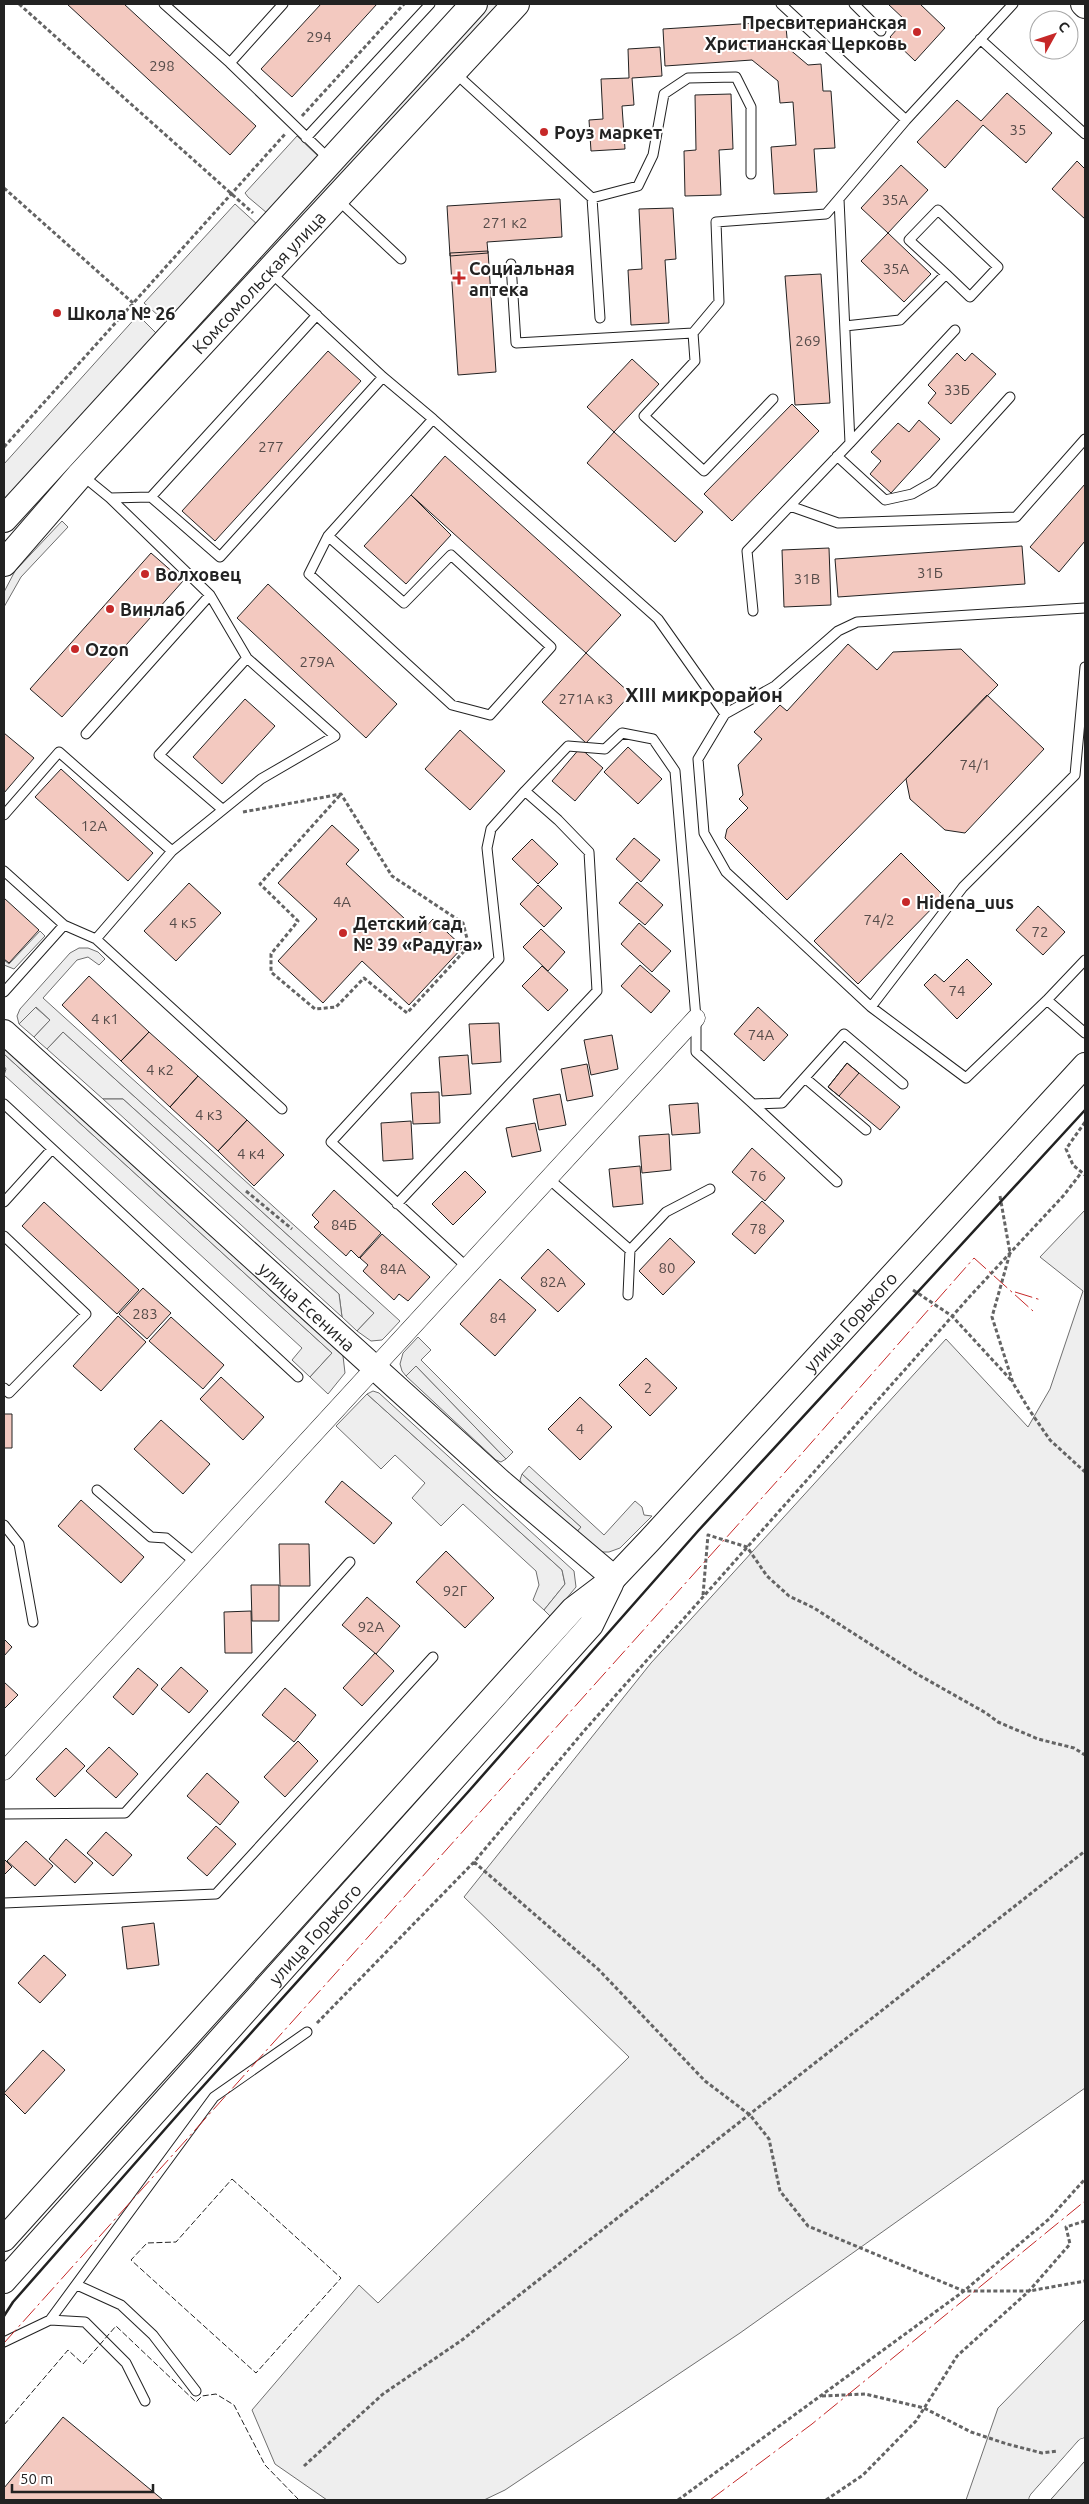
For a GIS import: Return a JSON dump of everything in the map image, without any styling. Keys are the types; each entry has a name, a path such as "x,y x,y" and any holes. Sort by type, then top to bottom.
{"main road":[{"name":"Комсомольская улица","path":"4,562 71,465 331,161 474,4"},
{"name":"Комсомольская улица","path":"4,519 71,465 268,270 516,4"},
{"name":"улица Есенина","path":"4,1032 502,1483 614,1578"},
{"name":"улица Горького","path":"4,2239 573,1609 614,1578 1085,1065"},
{"name":"улица Горького","path":"4,2281 591,1624 614,1578"}],"street":[{"path":"6,1763 468,1268 696,1018"},
{"path":"1038,2500 1085,2447"}],"lane":[{"path":"164,4 230,63 331,161"},
{"path":"230,63 283,4"},
{"path":"306,138 430,4"},
{"path":"781,4 906,120"},
{"path":"854,4 881,31"},
{"path":"773,398 704,471 644,416 696,361 693,333 719,302 716,222 826,214 906,120 1013,4"},
{"path":"980,39 1085,134"},
{"path":"454,72 592,198 600,318"},
{"path":"592,198 638,186 654,155 664,94 688,78 736,78 752,106 751,174"},
{"path":"336,198 401,258"},
{"path":"839,199 850,443"},
{"path":"938,210 998,267 970,297 946,274 909,240 938,210"},
{"path":"511,264 516,343 693,333"},
{"path":"268,270 383,377 433,419 658,619 725,714"},
{"path":"845,326 900,320 946,274"},
{"path":"151,497 317,315"},
{"path":"753,611 747,551 955,330"},
{"path":"110,498 151,497 220,558 383,377"},
{"path":"837,456 885,500 912,494 933,482 1010,397"},
{"path":"328,536 404,603 451,555 551,647 490,715 452,705 309,574 328,536 433,419"},
{"path":"790,506 838,523 1016,517 1085,439"},
{"path":"71,465 110,498 210,595 247,658 335,736 261,779 210,818 172,851 96,939"},
{"path":"86,734 210,595"},
{"path":"1085,608 857,622 838,630 775,686 725,714 698,759 704,833 726,872 871,1007 966,1078 1047,1000 1085,960"},
{"path":"222,809 159,755 247,658"},
{"path":"871,1007 963,887 1075,775 1085,667"},
{"path":"468,1268 331,1142 498,958 487,848 491,829 568,746 605,749 622,733 653,739 675,771 696,1018 696,1052 837,1182"},
{"path":"4,815 59,752 172,851"},
{"path":"397,1204 597,990 589,852 558,820 525,791"},
{"path":"4,871 64,925 96,939 282,1109"},
{"path":"4,992 64,925"},
{"path":"1047,1000 1085,1033"},
{"path":"753,1104 782,1103 844,1034 903,1084"},
{"path":"805,1078 866,1130"},
{"path":"4,1104 298,1377"},
{"path":"4,1202 52,1149"},
{"path":"550,1179 630,1250"},
{"path":"628,1296 630,1250 666,1212 710,1189"},
{"path":"4,1236 86,1314 10,1393 4,1388"},
{"path":"97,1490 151,1537 166,1538 195,1562"},
{"path":"4,1525 19,1544 33,1622"},
{"path":"4,1814 125,1813 350,1562"},
{"path":"4,1903 216,1894 433,1657"},
{"path":"4,2342 50,2320 214,2097 307,2032"},
{"path":"76,2284 121,2305 153,2335 196,2391"},
{"path":"50,2320 85,2322 126,2363 145,2401"}],"path":[{"path":"19,4 256,216"},
{"path":"4,447 404,4"},
{"path":"4,188 133,302"},
{"path":"342,794 392,876 463,923 469,946 407,1013 364,978 336,1007 315,1009 271,972 270,954 298,921 260,884 342,794"},
{"path":"210,818 342,794"},
{"path":"1085,1122 1066,1149 1073,1165 1085,1175"},
{"path":"307,2032 474,1862 584,1731 952,1316 1064,1195 1081,1173"},
{"path":"246,1191 292,1229"},
{"path":"1000,1196 1010,1253 992,1317 1013,1383"},
{"path":"913,1290 952,1316 1013,1383 1050,1440 1085,1472"},
{"path":"703,1596 708,1535 747,1547 768,1576 789,1596 814,1608 917,1674 986,1713 998,1722 1038,1739 1074,1748 1085,1755"},
{"path":"304,2466 383,2394 462,2340 1085,1851"},
{"path":"474,1862 599,1970 705,2081 750,2115 769,2139 780,2191 808,2226 964,2291 1029,2291 1085,2281"},
{"path":"678,2500 964,2291 1049,2219 1085,2179"},
{"path":"826,2500 863,2475 916,2421 957,2356 1029,2291 1070,2244 1066,2227 1085,2221"},
{"path":"820,2396 865,2394 924,2408 971,2432 1007,2444 1042,2453 1058,2451"}],"shaded area":[{"path":"487,4 498,4 264,262 258,256"},
{"path":"297,136 320,158 267,213 245,193"},
{"path":"235,204 259,226 168,324 144,303"},
{"path":"138,315 159,336 4,506 4,464"},
{"path":"62,521 68,527 21,577 4,607 4,592 15,571"},
{"path":"40,931 45,936 14,969 4,965 4,960 9,964"},
{"path":"79,948 88,948 98,952 105,959 99,965 88,957 77,960 43,998 400,1321 382,1340 371,1341 357,1331 374,1313 63,1032 47,1049 40,1043 34,1037 50,1020 36,1007 19,1024 17,1016 20,1009 70,953"},
{"path":"35,1007 50,1020 34,1037 19,1024"},
{"path":"63,1032 374,1313 357,1331 342,1317 339,1294 123,1099 103,1099 47,1049"},
{"path":"4,1047 337,1348 343,1356 345,1373 328,1394 310,1377 332,1353 4,1054"},
{"path":"4,1054 332,1353 310,1377 292,1360 302,1348 4,1075 6,1069 4,1066"},
{"path":"103,1099 123,1099 339,1294 342,1317"},
{"path":"1085,1210 1085,2088 740,2333 505,2490 484,2500 327,2500 275,2464 252,2410 359,2285 378,2303 629,2057 464,1897 651,1663 946,1339 1028,1427 1050,1389 1083,1291 1040,1257"},
{"path":"418,1337 431,1350 421,1360 513,1452 506,1459 416,1366 406,1376 402,1371 400,1364 403,1353"},
{"path":"416,1366 506,1459 501,1462 496,1460 406,1376"},
{"path":"373,1391 379,1393 574,1571 576,1587 551,1617 544,1610 565,1584 562,1570 367,1394"},
{"path":"367,1394 562,1570 565,1584 544,1610 533,1600 539,1585 536,1571 463,1504 441,1526 412,1498 425,1483 395,1455 381,1469 336,1426"},
{"path":"529,1466 604,1535 635,1501 642,1507 644,1515 652,1516 620,1548 609,1552 598,1552 575,1534 581,1527 522,1474"},
{"path":"522,1474 581,1527 575,1534 523,1486 520,1480"},
{"path":"1085,2319 1085,2500 966,2500 998,2408"}],"building":[{"path":"67,4 124,4 256,126 230,155"},
{"path":"321,4 377,4 292,97 261,69"},
{"name":"Пресвитерианская Христианская Церковь","path":"888,4 920,4 945,28 915,61 890,37 905,20"},
{"path":"756,23 756,29 786,27 788,48 808,65 821,64 823,91 831,91 835,148 814,149 817,192 774,194 771,147 796,145 793,102 780,103 778,81 752,60 665,66 663,29"},
{"path":"660,47 662,76 632,78 634,105 622,106 625,149 591,151 589,120 603,119 601,79 629,78 628,49"},
{"path":"1007,93 1052,133 1026,163 983,125 945,168 917,142 957,100 981,121"},
{"path":"731,94 733,149 719,150 721,195 685,196 684,151 696,150 695,95"},
{"path":"1077,161 1085,169 1085,219 1052,189"},
{"path":"901,165 928,190 888,233 861,208"},
{"path":"560,199 562,237 487,242 488,253 450,256 447,206"},
{"path":"673,208 676,259 665,260 669,323 631,325 628,270 642,269 639,209"},
{"path":"888,233 931,274 904,302 861,261"},
{"path":"488,251 496,372 458,375 450,253"},
{"path":"821,274 830,403 795,405 785,276"},
{"path":"328,351 361,381 215,541 182,511"},
{"path":"957,353 965,361 972,353 996,374 951,424 928,403 936,393 928,385"},
{"path":"632,359 659,384 614,432 587,407"},
{"path":"792,404 819,431 732,521 704,494"},
{"path":"919,420 940,439 891,493 870,474 881,461 871,452 898,423 909,432"},
{"path":"614,432 703,512 675,542 587,463"},
{"path":"445,456 621,615 586,653 411,495"},
{"path":"1085,484 1085,541 1059,572 1030,547"},
{"path":"411,495 451,535 406,584 364,546"},
{"path":"1022,546 1025,584 838,597 835,559"},
{"path":"829,548 831,605 784,607 782,550"},
{"path":"151,553 183,581 62,717 30,689"},
{"path":"268,584 397,704 366,738 237,618"},
{"path":"848,644 877,670 893,652 961,649 998,685 787,900 725,838 727,829 748,808 739,799 743,795 738,765 762,739 754,732 780,705 787,711"},
{"path":"586,653 631,694 586,743 542,702"},
{"path":"987,695 1044,749 965,833 945,830 910,799 906,779"},
{"path":"245,699 275,726 222,784 193,757"},
{"path":"460,730 505,771 470,810 425,769"},
{"path":"4,733 34,758 4,793"},
{"path":"628,747 662,779 638,804 604,772"},
{"path":"580,748 603,768 575,801 552,781"},
{"path":"61,769 153,853 128,881 35,797"},
{"path":"332,825 359,850 346,864 420,933 433,919 463,947 409,1005 362,961 323,1003 278,961 317,919 278,883"},
{"path":"634,838 660,860 641,882 616,859"},
{"path":"532,839 558,864 538,884 512,859"},
{"path":"901,853 944,896 858,984 814,941"},
{"path":"637,882 663,905 645,925 619,903"},
{"path":"189,883 221,913 176,961 144,931"},
{"path":"538,885 562,908 544,927 520,904"},
{"path":"4,898 39,930 9,963 4,959"},
{"path":"1038,906 1065,932 1043,955 1016,930"},
{"path":"639,923 671,951 652,972 621,944"},
{"path":"541,929 565,952 548,971 523,947"},
{"path":"967,959 992,984 957,1019 924,985 935,974 944,982"},
{"path":"640,965 670,991 651,1013 621,986"},
{"path":"542,966 568,990 548,1011 522,986"},
{"path":"89,976 149,1032 121,1061 62,1005"},
{"path":"758,1007 788,1035 764,1061 734,1034"},
{"path":"499,1023 501,1062 472,1064 469,1024"},
{"path":"149,1032 198,1076 170,1107 121,1061"},
{"path":"612,1035 618,1069 591,1075 584,1040"},
{"path":"468,1055 471,1094 442,1096 439,1057"},
{"path":"847,1063 900,1107 880,1130 828,1087"},
{"path":"847,1063 859,1073 839,1096 828,1087"},
{"path":"587,1064 593,1096 567,1101 561,1069"},
{"path":"198,1076 247,1120 218,1151 170,1107"},
{"path":"439,1092 440,1123 413,1124 411,1093"},
{"path":"560,1094 566,1125 539,1130 533,1099"},
{"path":"698,1103 700,1133 672,1135 669,1105"},
{"path":"247,1120 284,1155 254,1186 218,1151"},
{"path":"411,1121 413,1159 383,1161 381,1123"},
{"path":"535,1123 541,1151 512,1157 506,1128"},
{"path":"669,1134 671,1170 642,1173 639,1136"},
{"path":"752,1148 785,1178 765,1201 732,1172"},
{"path":"640,1166 643,1204 613,1207 609,1169"},
{"path":"465,1171 486,1192 453,1225 432,1204"},
{"path":"334,1190 381,1233 359,1258 351,1250 346,1256 314,1227 319,1222 312,1215"},
{"path":"762,1201 784,1221 755,1254 732,1234"},
{"path":"44,1202 139,1290 117,1314 22,1226"},
{"path":"382,1234 430,1277 408,1301 399,1294 394,1300 363,1271 368,1265 360,1258"},
{"path":"670,1238 695,1262 663,1295 639,1271"},
{"path":"548,1249 585,1284 558,1312 521,1278"},
{"path":"500,1279 536,1310 495,1356 460,1324"},
{"path":"143,1288 171,1313 147,1339 119,1314"},
{"path":"118,1316 146,1342 101,1391 73,1366"},
{"path":"171,1317 224,1365 203,1389 149,1341"},
{"path":"646,1358 677,1388 650,1416 619,1385"},
{"path":"221,1377 264,1417 243,1440 200,1399"},
{"path":"580,1397 612,1427 580,1460 548,1429"},
{"path":"4,1414 12,1414 12,1448 4,1448"},
{"path":"161,1420 210,1464 183,1494 134,1449"},
{"path":"342,1481 392,1523 374,1544 325,1502"},
{"path":"81,1500 144,1557 121,1583 58,1526"},
{"path":"279,1544 309,1544 310,1586 280,1586"},
{"path":"446,1551 494,1598 465,1628 416,1582"},
{"path":"251,1585 279,1585 279,1621 252,1621"},
{"path":"367,1597 400,1626 376,1654 342,1625"},
{"path":"251,1611 252,1653 225,1653 224,1612"},
{"path":"4,1639 12,1647 4,1656"},
{"path":"375,1653 394,1671 362,1706 343,1688"},
{"path":"181,1667 208,1691 189,1713 161,1689"},
{"path":"138,1668 158,1685 133,1715 113,1697"},
{"path":"4,1682 18,1695 4,1709"},
{"path":"285,1688 316,1715 294,1742 262,1715"},
{"path":"298,1741 318,1761 285,1797 264,1777"},
{"path":"109,1747 138,1774 116,1798 86,1771"},
{"path":"66,1748 85,1766 55,1797 36,1779"},
{"path":"207,1773 239,1802 220,1825 187,1796"},
{"path":"216,1826 236,1844 207,1876 187,1858"},
{"path":"106,1832 132,1855 113,1876 87,1853"},
{"path":"66,1839 93,1863 75,1883 49,1859"},
{"path":"26,1841 53,1866 35,1886 7,1861"},
{"path":"4,1859 12,1867 4,1875"},
{"path":"154,1923 159,1965 127,1969 122,1927"},
{"path":"44,1955 66,1975 40,2003 18,1983"},
{"path":"43,2050 65,2070 25,2114 4,2093"},
{"path":"63,2417 163,2500 4,2500 4,2488"}],"fence":[{"path":"232,2179 341,2278 256,2373 131,2260 147,2243 176,2242 232,2179"},
{"path":"4,2425 68,2350 83,2364 116,2326 196,2402 202,2396 216,2394 234,2405 265,2465 299,2500"}],"wall":[{"path":"4,2316 13,2302 188,2103 468,1792 698,1531 1085,1110"}],"power":[{"path":"4,2343 804,1451 974,1258 1033,1311"},
{"path":"1015,1292 1041,1300"},
{"path":"710,2500 812,2424 1085,2201"}],"place":[{"name":"Пресвитерианская Христианская Церковь","path":"917,32"},
{"name":"Роуз маркет","path":"544,132"},
{"name":"Социальная аптека","path":"459,278"},
{"name":"Школа № 26","path":"57,313"},
{"name":"Волховец","path":"145,574"},
{"name":"Винлаб","path":"110,609"},
{"name":"Ozon","path":"75,649"},
{"name":"Hidena_uus","path":"906,902"},
{"name":"Детский сад № 39 «Радуга»","path":"343,933"}],"district":[{"name":"XIII микрорайон","path":"704,694"}]}
